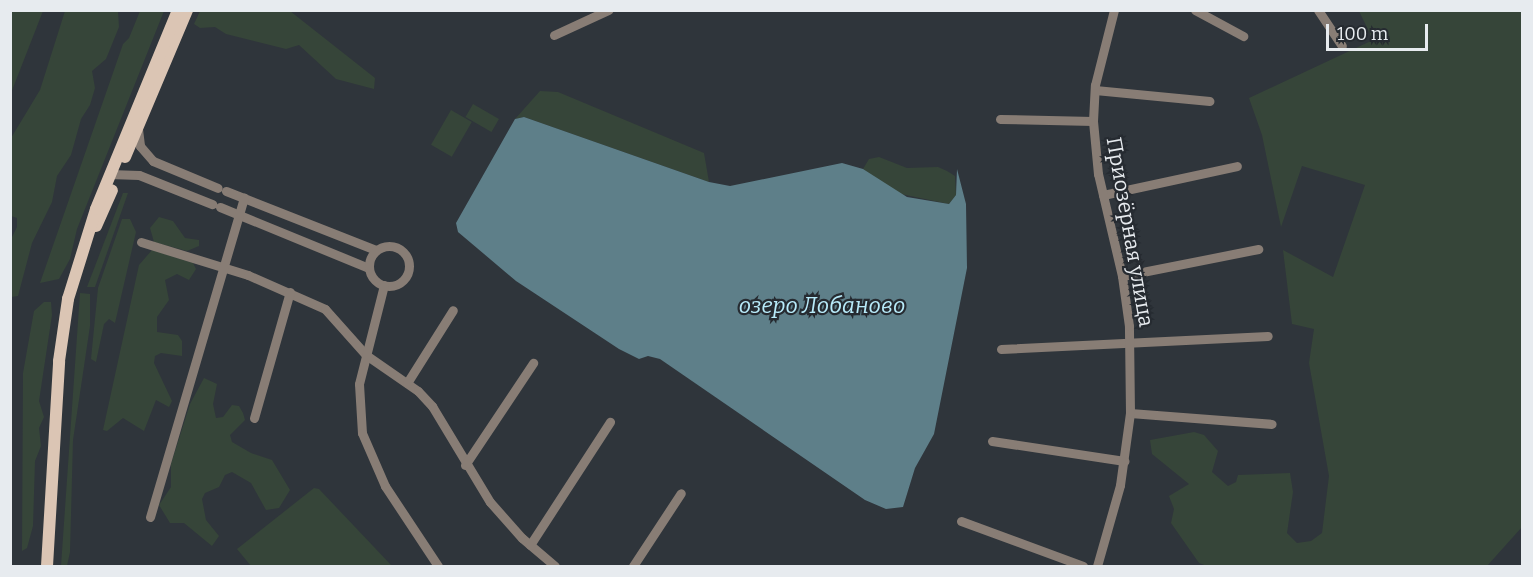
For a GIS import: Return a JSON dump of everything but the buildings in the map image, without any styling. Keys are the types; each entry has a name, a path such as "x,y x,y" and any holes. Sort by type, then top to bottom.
{"main road":[{"path":"47,567 61,335 81,257 178,10"},
{"path":"114,174 187,10"}],"street":[{"path":"554,35 608,10"},
{"name":"Приозёрная улица","path":"1096,567 1124,461 1130,413 1130,343 1122,276 1103,195 1093,121 1103,39 1114,10"},
{"path":"1196,10 1243,36"},
{"path":"1318,10 1342,46"},
{"path":"1095,90 1209,101"},
{"path":"1000,119 1093,121"},
{"path":"114,174 139,175 238,214 369,268 375,281 384,285 402,281 410,264 399,248 387,245 375,250 153,161 140,146 138,124"},
{"path":"1103,195 1237,166"},
{"path":"150,517 244,198"},
{"path":"141,242 223,267 290,292 325,309 366,355 407,383 432,406 465,465 490,501 530,545 555,567"},
{"path":"1122,276 1258,249"},
{"path":"369,268 375,250"},
{"path":"384,285 359,384 362,433 385,486 438,567"},
{"path":"254,418 290,292"},
{"path":"407,383 453,310"},
{"path":"1001,349 1268,336"},
{"path":"465,465 533,363"},
{"path":"1130,413 1272,424"},
{"path":"530,545 610,422"},
{"path":"992,441 1124,461"},
{"path":"633,567 681,493"},
{"path":"961,521 1083,567"}],"green space":[{"path":"10,11 43,11 11,93"},
{"path":"65,11 118,11 119,27 106,59 92,71 95,88 90,105 81,119 71,155 57,176 52,202 32,243 18,296 11,297 11,239 17,227 17,218 11,216 11,138 40,90"},
{"path":"140,11 164,11 77,229 70,259 59,279 40,283 123,44 129,38"},
{"path":"200,11 290,11 375,78 374,89 336,79 299,45 286,49 226,34 215,27 200,28 194,24"},
{"path":"1359,11 1522,11 1522,527 1487,566 1207,566 1199,563 1171,523 1174,509 1169,496 1189,484 1152,454 1150,440 1194,432 1204,435 1218,451 1212,472 1228,486 1236,482 1238,475 1290,473 1293,492 1287,533 1297,543 1311,541 1322,533 1329,476 1309,363 1314,329 1292,324 1283,250 1333,277 1365,185 1302,166 1281,227 1262,135 1249,98 1373,40"},
{"path":"540,91 558,92 704,153 709,182 524,117 515,119"},
{"path":"473,104 499,119 491,132 466,117"},
{"path":"451,110 472,122 452,157 431,145"},
{"path":"879,157 907,168 938,167 947,171 955,176 956,195 949,204 896,193 863,169 869,159"},
{"path":"123,193 128,193 95,287 87,287"},
{"path":"159,217 173,221 185,238 199,240 199,246 187,251 154,242 150,228"},
{"path":"122,219 130,219 136,232 115,323 109,319 104,324 96,362 91,359 98,288"},
{"path":"152,250 193,263 196,269 189,280 177,274 165,280 169,300 157,317 157,332 178,335 182,341 182,356 161,353 155,356 154,363 172,401 169,407 156,400 144,431 123,418 107,431 103,430 139,265"},
{"path":"80,293 90,294 90,326 73,440 70,552 67,566 61,566"},
{"path":"44,302 51,302 52,315 39,401 44,417 39,428 41,446 35,461 33,526 27,548 22,551 23,373 34,311"},
{"path":"204,378 217,384 213,404 216,418 223,417 232,405 239,406 243,413 245,420 230,435 232,442 251,453 272,460 290,490 279,508 266,510 251,483 232,472 225,475 219,487 205,493 202,499 206,520 219,536 212,546 184,523 170,523 159,505 171,487 171,464 190,404"},
{"path":"314,488 319,489 392,566 251,566 237,549"}],"water":[{"name":"озеро Лобаново","path":"524,117 709,182 730,186 842,163 863,169 907,197 949,204 956,195 957,169 966,204 967,268 934,434 915,468 903,507 886,509 865,500 660,359 648,356 639,359 619,349 516,281 458,232 456,223 515,119"}]}
